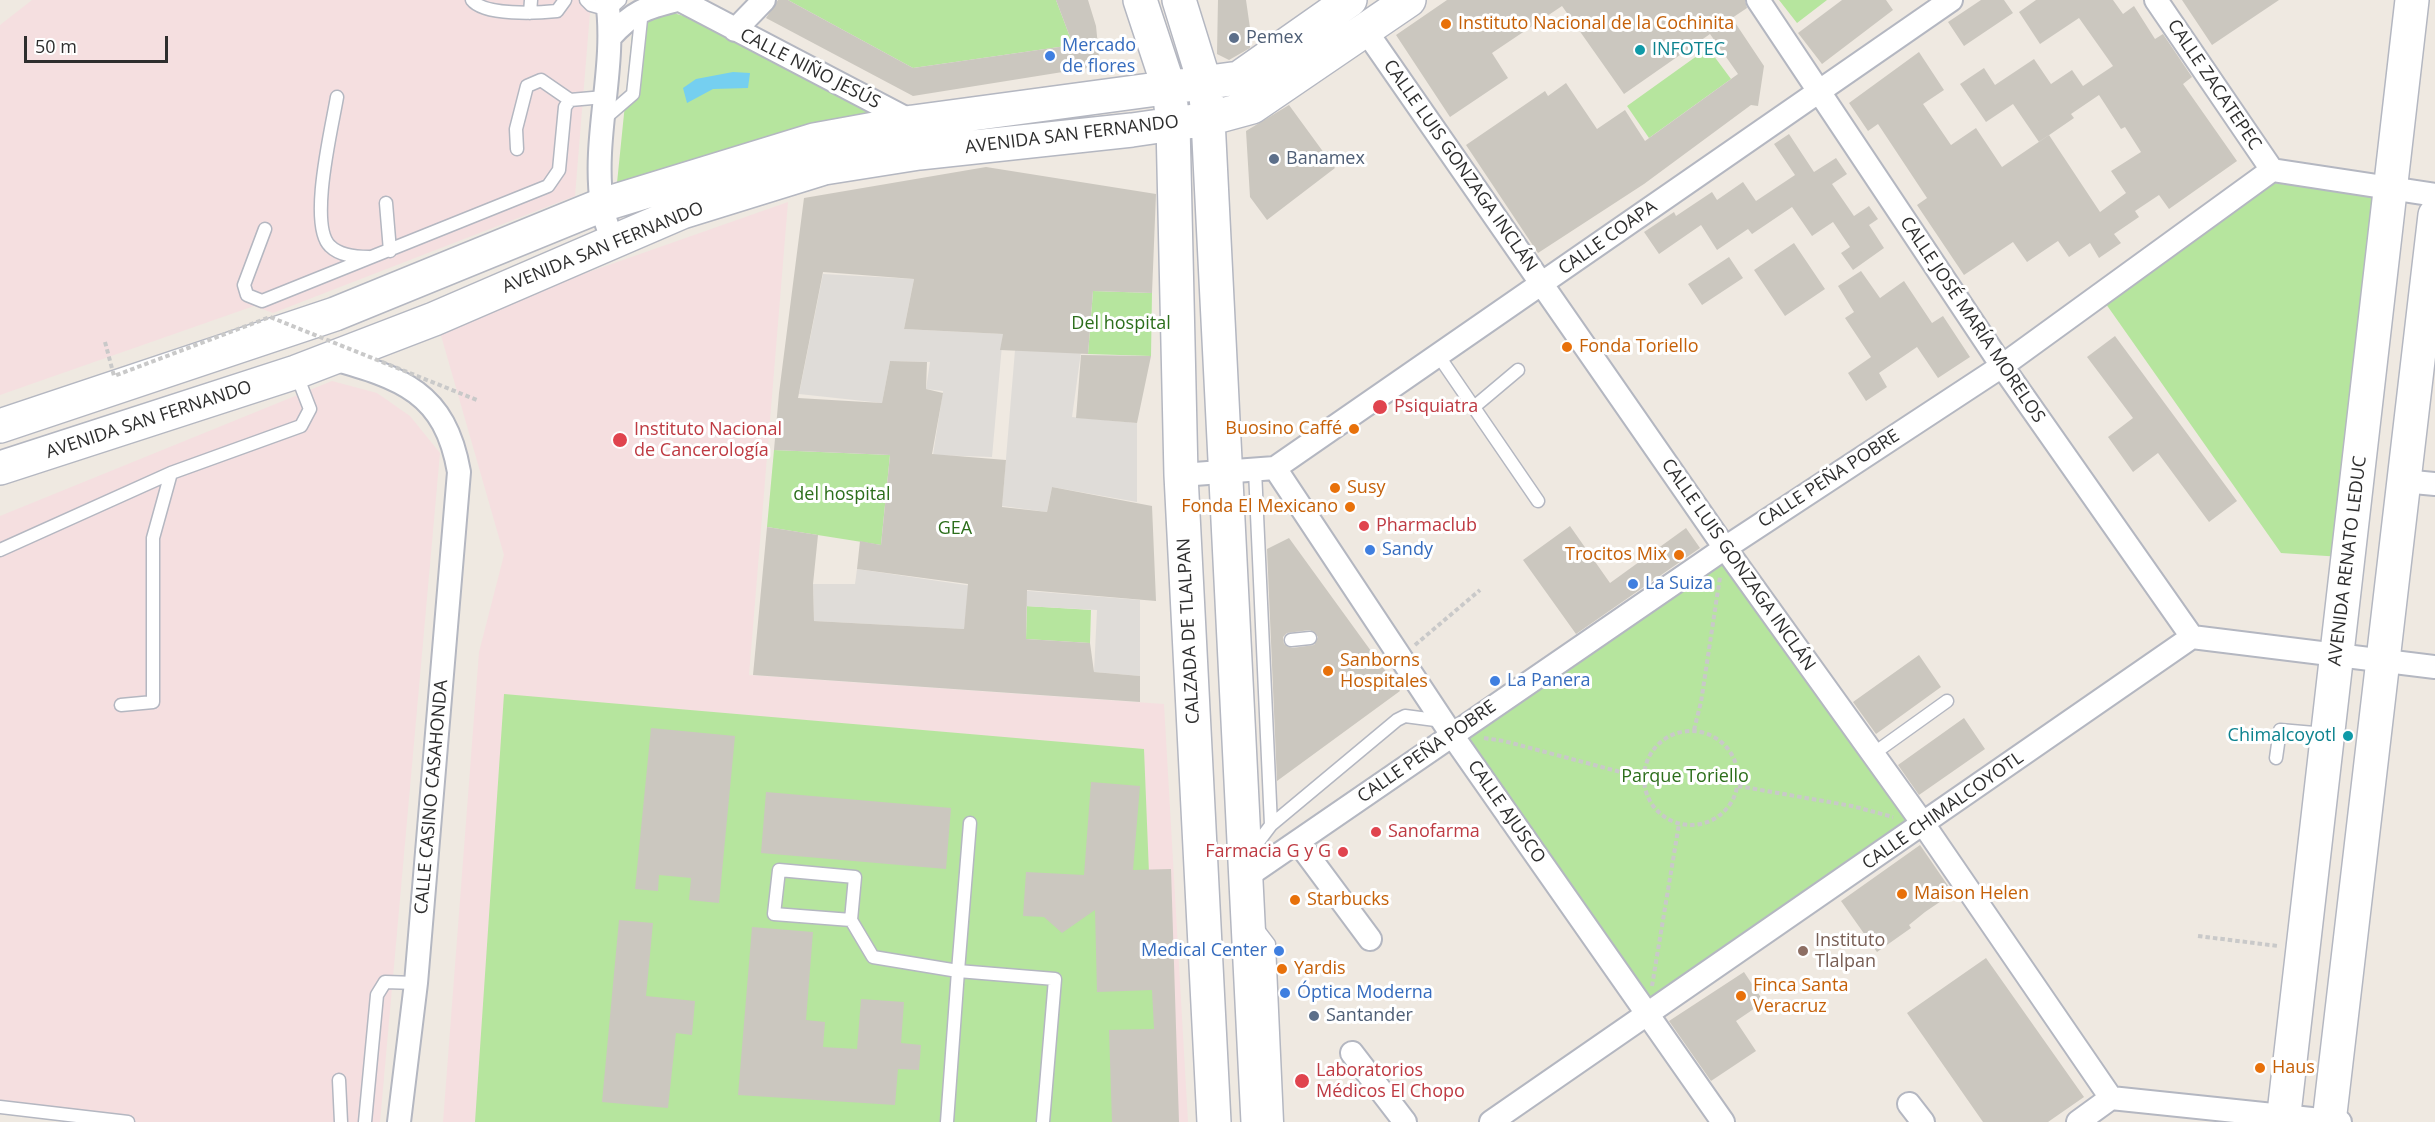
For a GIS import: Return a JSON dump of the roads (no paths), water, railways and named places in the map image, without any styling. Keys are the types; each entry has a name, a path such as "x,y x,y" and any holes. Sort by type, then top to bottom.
{"main road":[{"name":"CALZADA DE TLALPAN","path":"1140,0 1169,88 1173,124 1181,475 1214,1122"},
{"path":"1179,0 1205,84 1252,470 1246,868 1258,1122"},
{"name":"AVENIDA SAN FERNANDO","path":"0,468 296,372 434,319 612,240 682,212 916,137 1169,88 1239,78 1350,0"},
{"name":"AVENIDA SAN FERNANDO","path":"0,426 335,314 602,205 814,140 1173,124 1208,119 1252,107 1409,0"},
{"name":"AVENIDA RENATO LEDUC","path":"2283,1119 2412,0"},
{"path":"2333,1122 2382,659 2419,482 2435,215"},
{"path":"549,227 543,236 547,251 571,259"},
{"path":"187,363 187,408"}],"street":[{"path":"610,37 628,17 642,9 679,0"},
{"name":"CALLE NIÑO JESÚS","path":"679,0 735,30 916,137"},
{"path":"735,30 764,0"},
{"path":"1190,32 1192,0"},
{"name":"CALLE JOSÉ MARÍA MORELOS","path":"1758,0 2002,366 2192,637"},
{"name":"CALLE COAPA","path":"1252,470 1438,355 1951,0"},
{"name":"CALLE ZACATEPEC","path":"2156,0 2272,170"},
{"path":"612,3 602,120 602,205 612,240"},
{"name":"CALLE LUIS GONZAGA INCLÁN","path":"1366,31 1725,548 1924,825 2111,1098"},
{"path":"2272,170 2435,195"},
{"name":"CALLE PEÑA POBRE","path":"1246,868 1298,842 1448,728 2002,366 2272,170"},
{"name":"CALLE CASINO CASAHONDA","path":"330,358 380,372 423,395 442,417 454,442 459,472 416,983 399,1122"},
{"path":"1181,475 1252,470"},
{"name":"CALLE AJUSCO","path":"1252,470 1400,657 1723,1122"},
{"path":"2192,637 2435,667"},
{"name":"CALLE CHIMALCOYOTL","path":"1491,1122 1647,1012 1924,825 2192,637"},
{"path":"1298,842 1370,939"},
{"path":"1352,1053 1405,1122"},
{"path":"2078,1122 2111,1098 2283,1119 2333,1122"},
{"path":"1909,1104 1923,1122"}],"lane":[{"path":"472,0 482,8 530,13 557,11 565,0"},
{"path":"530,13 531,0"},
{"path":"586,0 591,5 612,3"},
{"path":"602,120 633,94 642,9"},
{"path":"517,149 516,129 527,86 541,80 570,100 604,97"},
{"path":"337,97 319,213 322,234 329,246 341,253 373,258"},
{"path":"265,229 244,285 247,295 254,299 268,301 548,186 560,170 565,107 570,100"},
{"path":"386,203 390,250"},
{"path":"1438,355 1538,501"},
{"path":"1474,407 1518,370"},
{"path":"0,550 171,473 301,426 310,409 296,372"},
{"path":"1252,470 1271,825"},
{"path":"121,705 153,702 153,538 171,473"},
{"path":"1291,640 1310,638"},
{"path":"1873,754 1947,701"},
{"path":"1246,868 1271,825 1397,720 1405,716 1448,728"},
{"path":"2276,758 2280,730 2327,734"},
{"path":"947,1122 970,823"},
{"path":"851,920 774,914 779,870 855,877 851,920 873,957 958,971 1055,979 1043,1122"},
{"path":"1248,915 1269,945 1277,1122"},
{"path":"365,1122 377,995 385,982 416,983"},
{"path":"339,1080 341,1122"},
{"path":"0,1107 128,1122"}],"water":[{"path":"733,72 750,73 748,88 713,89 687,103 683,88 696,79"}],"place":[{"name":"Instituto Nacional de la Cochinita","path":"1446,24"},
{"name":"Pemex","path":"1234,38"},
{"name":"INFOTEC","path":"1640,50"},
{"name":"Mercado de flores","path":"1050,56"},
{"name":"Banamex","path":"1274,159"},
{"name":"Fonda Toriello","path":"1567,347"},
{"name":"Psiquiatra","path":"1380,407"},
{"name":"Buosino Caffé","path":"1354,429"},
{"name":"Instituto Nacional de Cancerología","path":"620,440"},
{"name":"Susy","path":"1335,488"},
{"name":"Fonda El Mexicano","path":"1350,507"},
{"name":"Pharmaclub","path":"1364,526"},
{"name":"Sandy","path":"1370,550"},
{"name":"Trocitos Mix","path":"1679,555"},
{"name":"La Suiza","path":"1633,584"},
{"name":"Sanborns Hospitales","path":"1328,671"},
{"name":"La Panera","path":"1495,681"},
{"name":"Chimalcoyotl","path":"2348,736"},
{"name":"Sanofarma","path":"1376,832"},
{"name":"Farmacia G y G","path":"1343,852"},
{"name":"Maison Helen","path":"1902,894"},
{"name":"Starbucks","path":"1295,900"},
{"name":"Medical Center","path":"1279,951"},
{"name":"Instituto Tlalpan","path":"1803,951"},
{"name":"Yardis","path":"1282,969"},
{"name":"Óptica Moderna","path":"1285,993"},
{"name":"Finca Santa Veracruz","path":"1741,996"},
{"name":"Santander","path":"1314,1016"},
{"name":"Haus","path":"2260,1068"},
{"name":"Laboratorios Médicos El Chopo","path":"1302,1081"}],"park label":[{"name":"Del hospital","path":"1121,324"},
{"name":"del hospital","path":"842,495"},
{"name":"GEA","path":"955,529"},
{"name":"Parque Toriello","path":"1685,777"}]}
